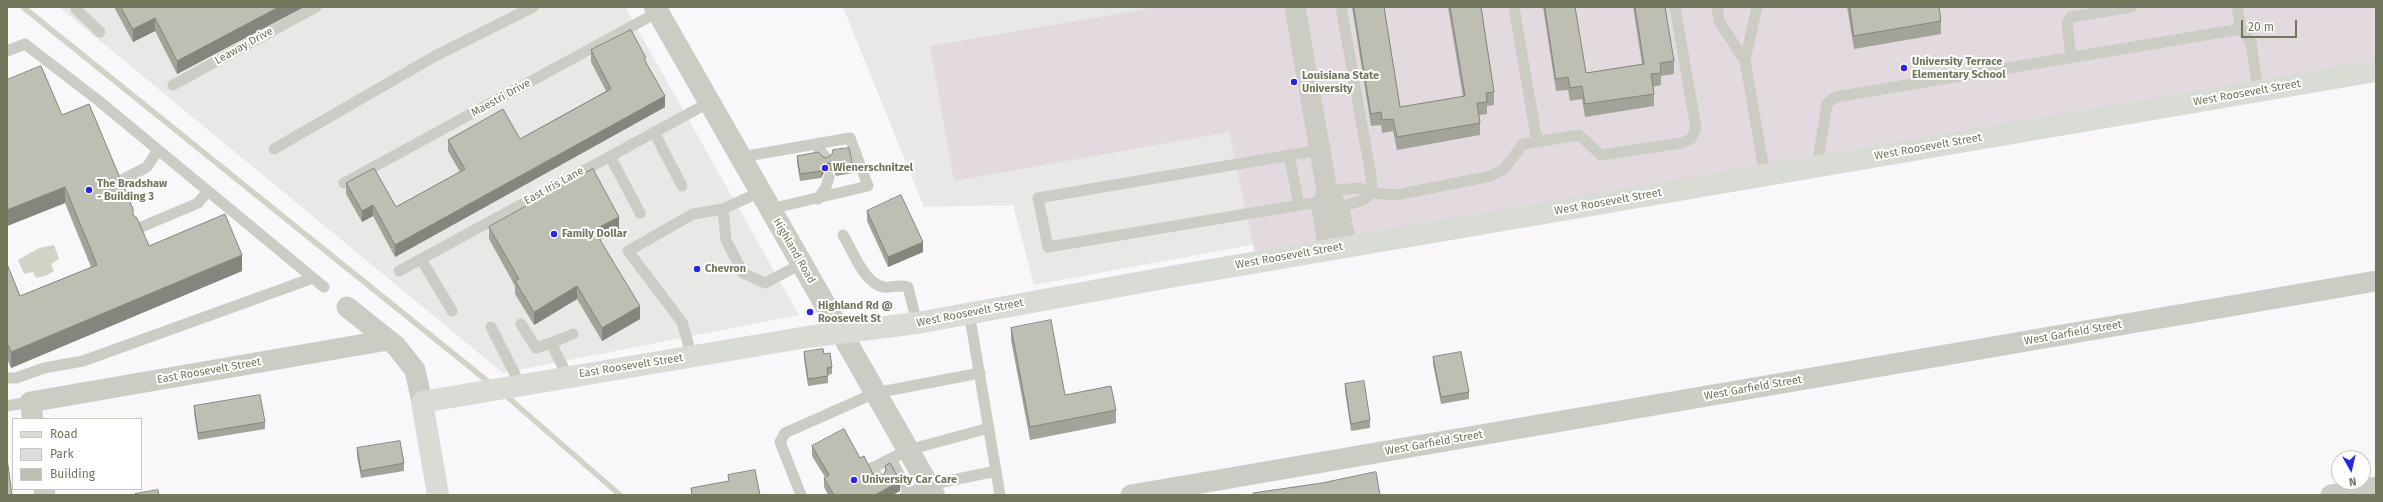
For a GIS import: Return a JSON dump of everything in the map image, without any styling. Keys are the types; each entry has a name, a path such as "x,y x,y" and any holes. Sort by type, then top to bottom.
{"main road":[{"name":"West Roosevelt Street","path":"841,333 917,323 969,312 1338,248 2376,71"},
{"name":"East Roosevelt Street","path":"422,402 520,384 841,333"},
{"path":"422,402 438,495"}],"street":[{"path":"1295,7 1330,200 1322,208 1338,248"},
{"name":"Highland Road","path":"656,10 710,102 875,393 900,455 919,492"},
{"name":"West Garfield Street","path":"1131,495 2376,281"},
{"path":"347,307 396,346 416,370 422,402"},
{"name":"East Roosevelt Street","path":"32,410 388,340"},
{"path":"2331,495 2376,487"}],"lane":[{"path":"77,7 76,9 100,32"},
{"name":"Leaway Drive","path":"173,85 316,7"},
{"path":"274,148 435,56 533,7"},
{"path":"1341,7 1371,176 1372,193"},
{"path":"1514,7 1537,142"},
{"path":"1330,200 1360,188 1372,193 1396,194 1491,176 1504,169 1523,144 1579,135 1601,155 1681,143 1691,139 1696,128 1675,7"},
{"path":"1717,7 1720,22 1745,61"},
{"path":"1757,7 1745,61 1765,175"},
{"path":"2072,57 2067,23 2071,17 2132,7"},
{"path":"2237,7 2241,29 2251,42 2258,91"},
{"name":"Maestri Drive","path":"344,183 656,10"},
{"path":"1817,166 1827,104 1835,97 2241,29"},
{"path":"7,51 25,44 158,150 324,287"},
{"name":"East Iris Lane","path":"399,271 710,102"},
{"path":"654,132 682,186"},
{"path":"692,357 682,322 628,251 693,214 765,201 818,199 868,186 850,138 741,157"},
{"path":"815,144 826,158"},
{"path":"122,180 147,167 158,150"},
{"path":"1320,150 1038,198 1048,247 1330,200 1363,200 1372,193"},
{"path":"1289,155 1299,205"},
{"path":"610,156 640,213"},
{"path":"818,199 826,187 829,177"},
{"path":"139,228 198,203 208,191"},
{"path":"723,209 726,240 743,273 765,283 801,264"},
{"path":"843,235 869,279 884,287 899,284 908,287 917,323"},
{"path":"421,259 452,311"},
{"path":"7,378 16,378 44,368 83,361 313,278"},
{"path":"969,312 1000,495"},
{"path":"521,324 536,348 573,334"},
{"path":"491,327 520,384"},
{"path":"551,343 568,377"},
{"path":"801,495 780,442 785,433 875,393 980,373"},
{"path":"7,406 32,410"},
{"path":"878,479 872,468 900,455 989,428"},
{"path":"919,492 996,471"}],"shaded area":[{"path":"59,7 625,7 799,315 503,373"},
{"name":"Louisiana State University","path":"843,7 2267,7 1729,157 1034,285 1013,205 924,207"},
{"path":"54,245 59,259 51,264 54,271 45,276 36,278 33,272 24,274 18,260 39,248"}],"green space":[{"path":"1157,7 2376,7 2376,72 1257,262 1229,132 954,181 930,46"}],"building":[{"path":"121,7 279,7 177,61 155,18 133,29"},
{"path":"1354,7 1384,7 1400,107 1465,96 1450,7 1481,7 1494,92 1486,93 1487,102 1477,103 1480,123 1397,137 1393,119 1382,120 1381,112 1371,114"},
{"path":"1545,7 1575,7 1586,73 1644,64 1635,7 1665,7 1674,61 1660,63 1661,73 1651,74 1654,94 1585,104 1582,86 1570,88 1568,77 1556,79"},
{"path":"1850,7 1939,7 1941,21 1854,36"},
{"path":"631,30 646,58 644,59 665,96 395,245 373,205 362,211 346,183 374,168 396,207 465,169 448,140 503,109 520,139 611,89 591,50"},
{"name":"The Bradshaw - Building 3","path":"41,66 62,115 89,104 133,209 133,215 137,218 149,246 225,214 242,255 11,352 7,343 7,264 20,296 97,265 65,187 7,210 7,80"},
{"path":"849,148 853,166 836,169 834,165 828,163 824,165 821,171 800,174 797,156 818,152 823,157 827,158 832,154 833,150"},
{"path":"593,169 619,217 594,230 640,306 602,328 577,286 534,312 515,281 519,279 489,227"},
{"path":"901,195 923,242 888,257 867,211"},
{"path":"1051,320 1065,395 1111,386 1116,410 1030,427 1011,328"},
{"path":"823,349 824,354 830,353 832,367 827,368 828,376 808,379 804,352"},
{"path":"1461,352 1469,392 1441,397 1433,357"},
{"path":"1364,381 1370,420 1351,424 1345,384"},
{"path":"260,395 265,422 198,433 194,406"},
{"path":"844,429 860,458 864,456 873,474 879,477 883,475 886,470 885,466 890,463 900,481 875,495 834,495 824,478 829,475 812,446"},
{"path":"400,441 404,463 361,471 357,448"},
{"path":"7,458 12,495 7,495"},
{"path":"755,470 760,495 692,495 691,488 729,481 728,475"},
{"path":"1376,472 1380,495 1254,495 1253,493 1322,483"},
{"path":"158,490 159,495 135,495 135,494"}],"waterway":[{"path":"23,7 491,384"},
{"path":"504,394 620,495"}],"place":[{"name":"University Terrace Elementary School","path":"1904,68"},
{"name":"Louisiana State University","path":"1294,82"},
{"name":"Wienerschnitzel","path":"825,168"},
{"name":"The Bradshaw - Building 3","path":"89,190"},
{"name":"Family Dollar","path":"554,234"},
{"name":"Chevron","path":"697,269"},
{"name":"Highland Rd @ Roosevelt St","path":"810,312"},
{"name":"University Car Care","path":"854,480"}]}
